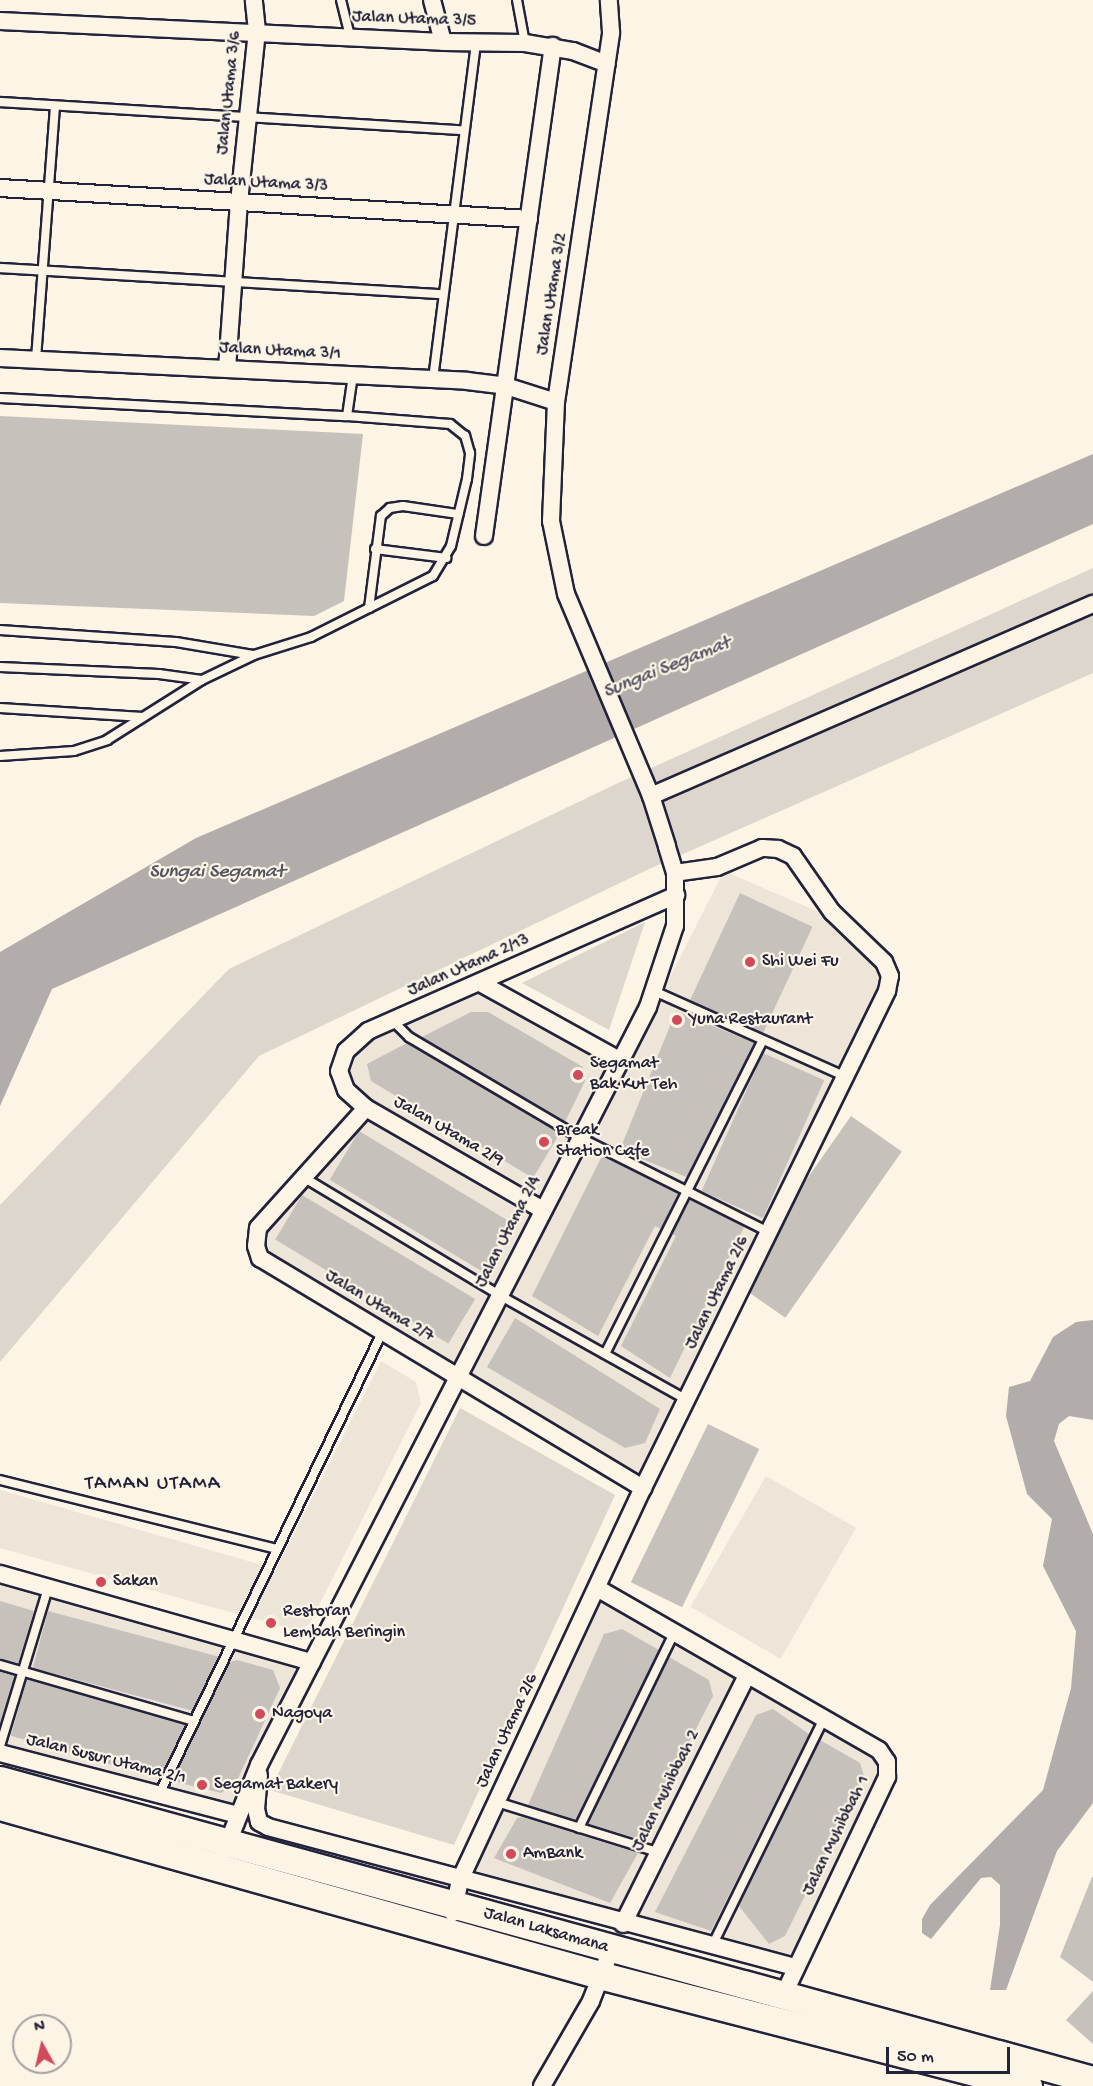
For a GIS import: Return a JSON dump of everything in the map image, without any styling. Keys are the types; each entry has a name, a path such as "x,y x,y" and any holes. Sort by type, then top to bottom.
{"main road":[{"name":"Jalan Laksamana","path":"0,1780 223,1857"},
{"name":"Jalan Laksamana","path":"0,1806 223,1857 455,1905 611,1950 1093,2080"},
{"name":"Jalan Laksamana","path":"455,1905 603,1976 1028,2086"}],"street":[{"name":"Jalan Utama 3/6","path":"227,369 246,117 257,31 254,0"},
{"path":"432,0 443,42"},
{"name":"Jalan Utama 3/2","path":"566,594 551,521 556,402 612,32 609,0"},
{"name":"Jalan Utama 3/5","path":"0,21 257,31 443,42 525,43 553,46 607,64"},
{"name":"Jalan Utama 3/2","path":"484,536 553,46"},
{"name":"Jalan Utama 3/3","path":"0,188 529,219"},
{"name":"Jalan Utama 3/1","path":"0,358 433,379 506,386 556,402"},
{"name":"Jalan Utama 2/4","path":"223,1857 260,1765 459,1378 542,1209 621,1061 654,991 675,926 675,873 647,789 566,594"},
{"path":"647,789 1093,604"},
{"name":"Jalan Utama 2/6","path":"455,1905 497,1802 643,1488 887,991 890,976 884,962 832,912 793,856 778,849 762,848 717,867 675,873"},
{"name":"Jalan Utama 2/13","path":"366,1108 346,1090 339,1071 346,1051 368,1031 482,984 676,895"},
{"path":"482,984 621,1061"},
{"name":"Jalan Utama 2/7","path":"366,1108 258,1228 256,1246 260,1258 643,1488"},
{"name":"Jalan Utama 2/9","path":"366,1108 542,1209"},
{"path":"0,1574 312,1662"},
{"name":"Jalan Muhibbah 1","path":"597,1588 879,1750 887,1762 887,1777 783,1996"},
{"name":"Jalan Muhibbah 2","path":"623,1924 747,1675"},
{"name":"Jalan Susur Utama 2/1","path":"0,1753 238,1815"},
{"path":"260,1765 256,1809 259,1822 455,1905 623,1924 795,1967"},
{"path":"542,2086 603,1976 611,1950"}],"lane":[{"path":"341,0 350,37"},
{"path":"517,0 525,43"},
{"path":"433,379 442,294 476,42"},
{"path":"0,102 464,130"},
{"path":"36,359 55,105"},
{"path":"0,268 442,294"},
{"path":"347,416 353,375"},
{"path":"0,398 347,416 450,424 465,436 470,453 458,514 446,558 433,576 311,637 254,655 202,680 107,740 74,751 0,756"},
{"path":"369,608 381,516 390,508 403,506 458,514"},
{"path":"375,549 446,558"},
{"path":"0,630 176,642 254,655"},
{"path":"0,667 159,674 202,680"},
{"path":"0,708 144,717"},
{"path":"654,991 762,1042 846,1077"},
{"path":"393,1021 409,1037 579,1137 769,1232"},
{"path":"605,1354 762,1042"},
{"path":"303,1177 499,1295 687,1400"},
{"path":"159,1794 232,1638 382,1333"},
{"path":"0,1480 277,1549"},
{"path":"0,1746 48,1588"},
{"path":"579,1828 674,1633"},
{"path":"0,1665 194,1721"},
{"path":"712,1946 824,1718"},
{"path":"497,1802 658,1852"}],"shaded area":[{"path":"1093,568 1093,673 647,870 259,1056 0,1362 0,1205 229,969 616,784"},
{"path":"724,871 828,916 879,965 892,996 653,1486 250,1246 355,1109 340,1046 487,975 630,1056"},
{"path":"645,922 609,1030 522,983"},
{"path":"381,1361 416,1382 421,1403 309,1625 295,1630 0,1548 0,1490 276,1569"},
{"path":"460,1408 615,1495 454,1845 270,1790"},
{"path":"766,1476 856,1528 781,1659 690,1607"},
{"path":"0,1568 321,1658 241,1822 0,1756"},
{"path":"594,1578 886,1747 896,1762 894,1781 803,1963 457,1872"}],"water":[{"name":"Sungai Segamat","path":"1093,454 1093,524 52,989 0,1106 0,952 196,838"},
{"path":"1093,1320 1093,1420 1069,1416 1059,1424 1054,1441 1093,1534 1093,1803 1057,1851 1006,1990 990,1990 1000,1925 1000,1885 991,1877 981,1878 931,1939 922,1933 922,1919 930,1905 1043,1790 1071,1688 1076,1631 1043,1566 1052,1519 1027,1494 1006,1416 1009,1387 1030,1381 1053,1337 1076,1322"}],"building":[{"path":"0,416 363,434 344,601 314,616 0,603"},
{"name":"Shi Wei Fu","path":"740,893 813,927 763,1034 690,1000"},
{"path":"676,1011 754,1042 698,1182 620,1150"},
{"path":"471,1012 488,1012 583,1067 585,1081 565,1122 422,1037"},
{"path":"407,1043 560,1133 533,1178 371,1081 367,1064"},
{"path":"763,1053 824,1080 763,1218 702,1191"},
{"path":"851,1116 902,1152 785,1318 735,1282"},
{"path":"359,1131 512,1223 482,1272 330,1180"},
{"path":"605,1157 678,1194 661,1229 655,1226 598,1336 532,1296 601,1158"},
{"path":"302,1195 475,1299 448,1344 275,1240"},
{"path":"690,1200 744,1227 670,1378 621,1346 676,1236 672,1234"},
{"path":"515,1318 660,1409 645,1443 625,1448 487,1367"},
{"path":"708,1424 759,1449 682,1607 631,1582"},
{"path":"0,1601 34,1611 18,1664 0,1659"},
{"path":"48,1611 218,1657 203,1714 33,1668"},
{"path":"622,1629 659,1650 576,1820 528,1805 604,1634"},
{"path":"669,1657 709,1680 713,1696 639,1839 588,1824"},
{"path":"237,1660 273,1670 280,1688 236,1783 221,1793 172,1781 230,1662"},
{"path":"0,1672 15,1676 0,1724"},
{"path":"27,1679 186,1724 169,1781 11,1736"},
{"path":"773,1709 809,1734 711,1931 655,1912 756,1715"},
{"path":"820,1740 860,1763 864,1776 785,1936 769,1944 739,1906"},
{"path":"522,1817 638,1853 610,1903 494,1858 517,1818"},
{"path":"1093,1877 1093,1982 1060,1957"},
{"path":"1093,1991 1093,2044 1066,2020"}],"place":[{"name":"Shi Wei Fu","path":"750,962"},
{"name":"Yuna Restaurant","path":"677,1020"},
{"name":"Segamat Bak Kut Teh","path":"578,1075"},
{"name":"Break Station Cafe","path":"544,1142"},
{"name":"Sakan","path":"101,1582"},
{"name":"Restoran Lembah Beringin","path":"271,1623"},
{"name":"Nagoya","path":"260,1714"},
{"name":"Segamat Bakery","path":"202,1785"},
{"name":"AmBank","path":"511,1854"}],"district":[{"name":"TAMAN UTAMA","path":"153,1484"}]}
